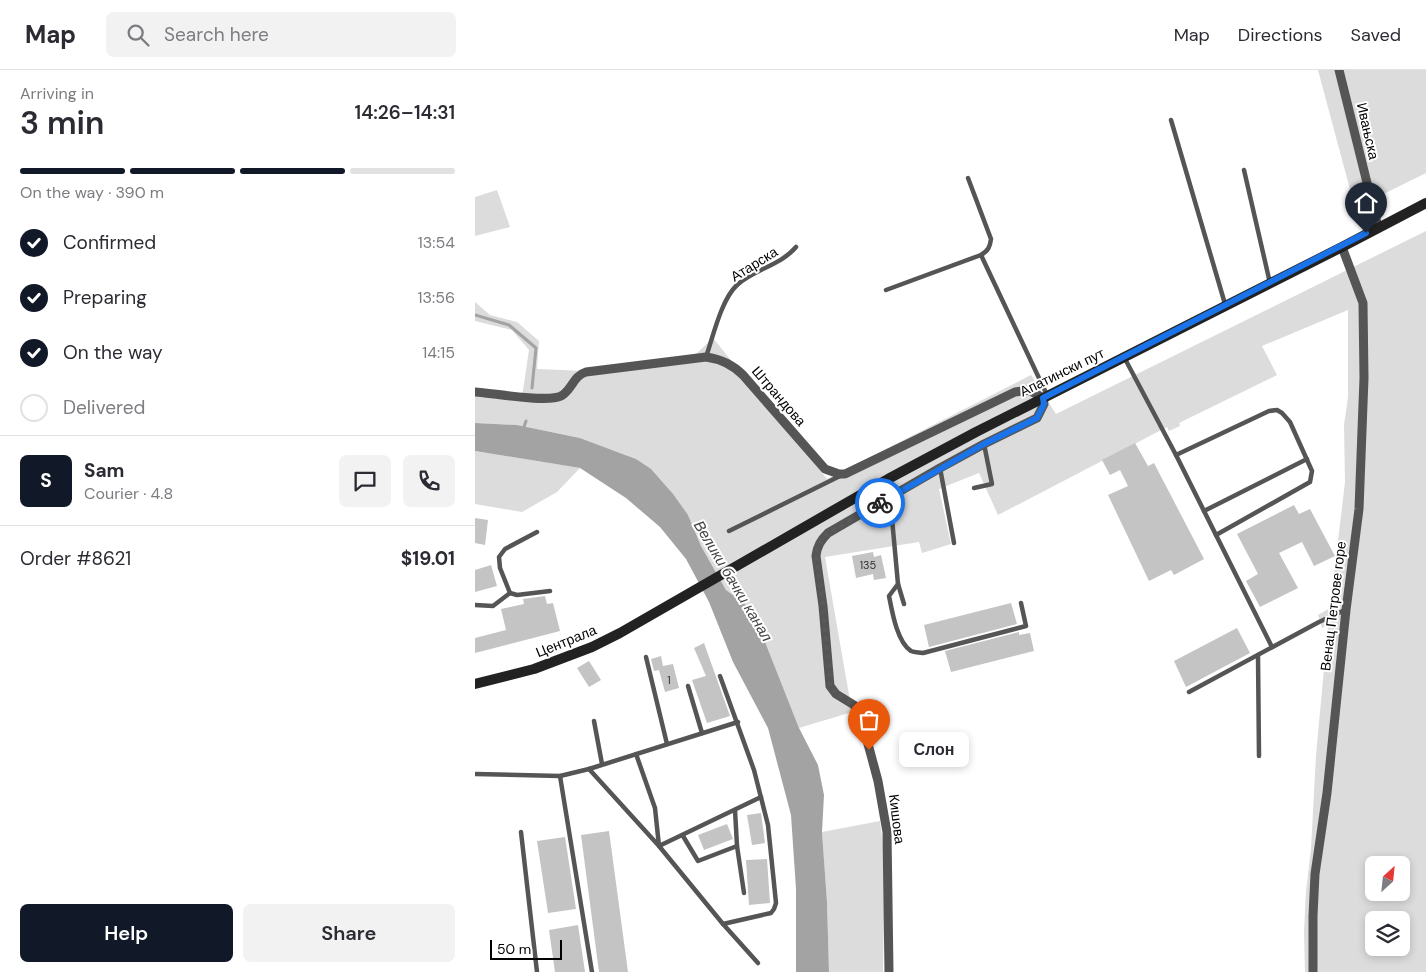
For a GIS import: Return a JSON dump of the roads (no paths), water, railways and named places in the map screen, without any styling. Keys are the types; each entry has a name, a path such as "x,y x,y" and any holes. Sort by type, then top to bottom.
{"main road":[{"name":"Апатински пут","path":"662,608 888,479 1045,396 1225,304 1342,247 1426,202"},
{"name":"Централа","path":"475,684 534,669 562,659 620,633 662,608"}],"street":[{"name":"Ивањска","path":"1339,70 1378,227"},
{"name":"Венац Петрове горе","path":"1313,972 1315,874 1327,793 1345,610 1359,509 1364,378 1363,303 1342,247"},
{"name":"Штрандова","path":"475,392 551,399 564,394 576,377 586,372 706,358 717,359 734,366 825,469 845,474"},
{"path":"845,474 1015,392 1032,391 1045,396 1044,404 1037,418 939,468 890,497"},
{"name":"Кишова","path":"889,972 889,863 884,811 861,718 854,705 836,694 830,686 823,606 816,556 817,548 823,538 890,497"}],"lane":[{"path":"1171,120 1225,304"},
{"path":"1244,170 1270,283"},
{"path":"886,290 986,252 991,239 968,178"},
{"name":"Атарска","path":"706,358 726,300 732,291 747,278 789,255 796,247"},
{"path":"981,255 1045,396"},
{"path":"1124,357 1176,455 1272,648"},
{"path":"1176,455 1274,410 1282,413 1289,422 1312,470 1309,482 1216,535"},
{"path":"974,488 992,484 984,444"},
{"path":"1204,511 1307,459"},
{"path":"939,468 954,542"},
{"path":"729,531 845,474"},
{"path":"890,497 897,584 904,604"},
{"path":"510,593 500,568 499,557 505,549 537,532"},
{"path":"897,584 889,596 896,629 910,650 915,652 923,653 1026,626 1021,602"},
{"path":"510,593 517,595 550,591"},
{"path":"475,605 493,606 510,593"},
{"path":"1189,692 1345,610"},
{"path":"1258,655 1259,756"},
{"path":"646,657 667,744"},
{"path":"720,676 755,770 768,825 776,902 774,909 767,914 723,924"},
{"path":"688,686 702,733"},
{"path":"594,721 602,764"},
{"path":"475,774 560,776 589,769 738,722"},
{"path":"636,754 655,808 659,846"},
{"path":"589,769 659,846 723,924 758,963"},
{"path":"560,776 592,972"},
{"path":"659,846 761,797"},
{"path":"735,810 737,846 744,893"},
{"path":"521,832 537,972"},
{"path":"683,836 699,861 737,846"}],"waterway":[{"path":"475,315 509,325 536,348 532,388"},
{"path":"523,430 526,421"}],"place":[{"name":"Слон","path":"869,750"}],"water label":[{"name":"Велики бачки канал","path":"733,581"}]}
